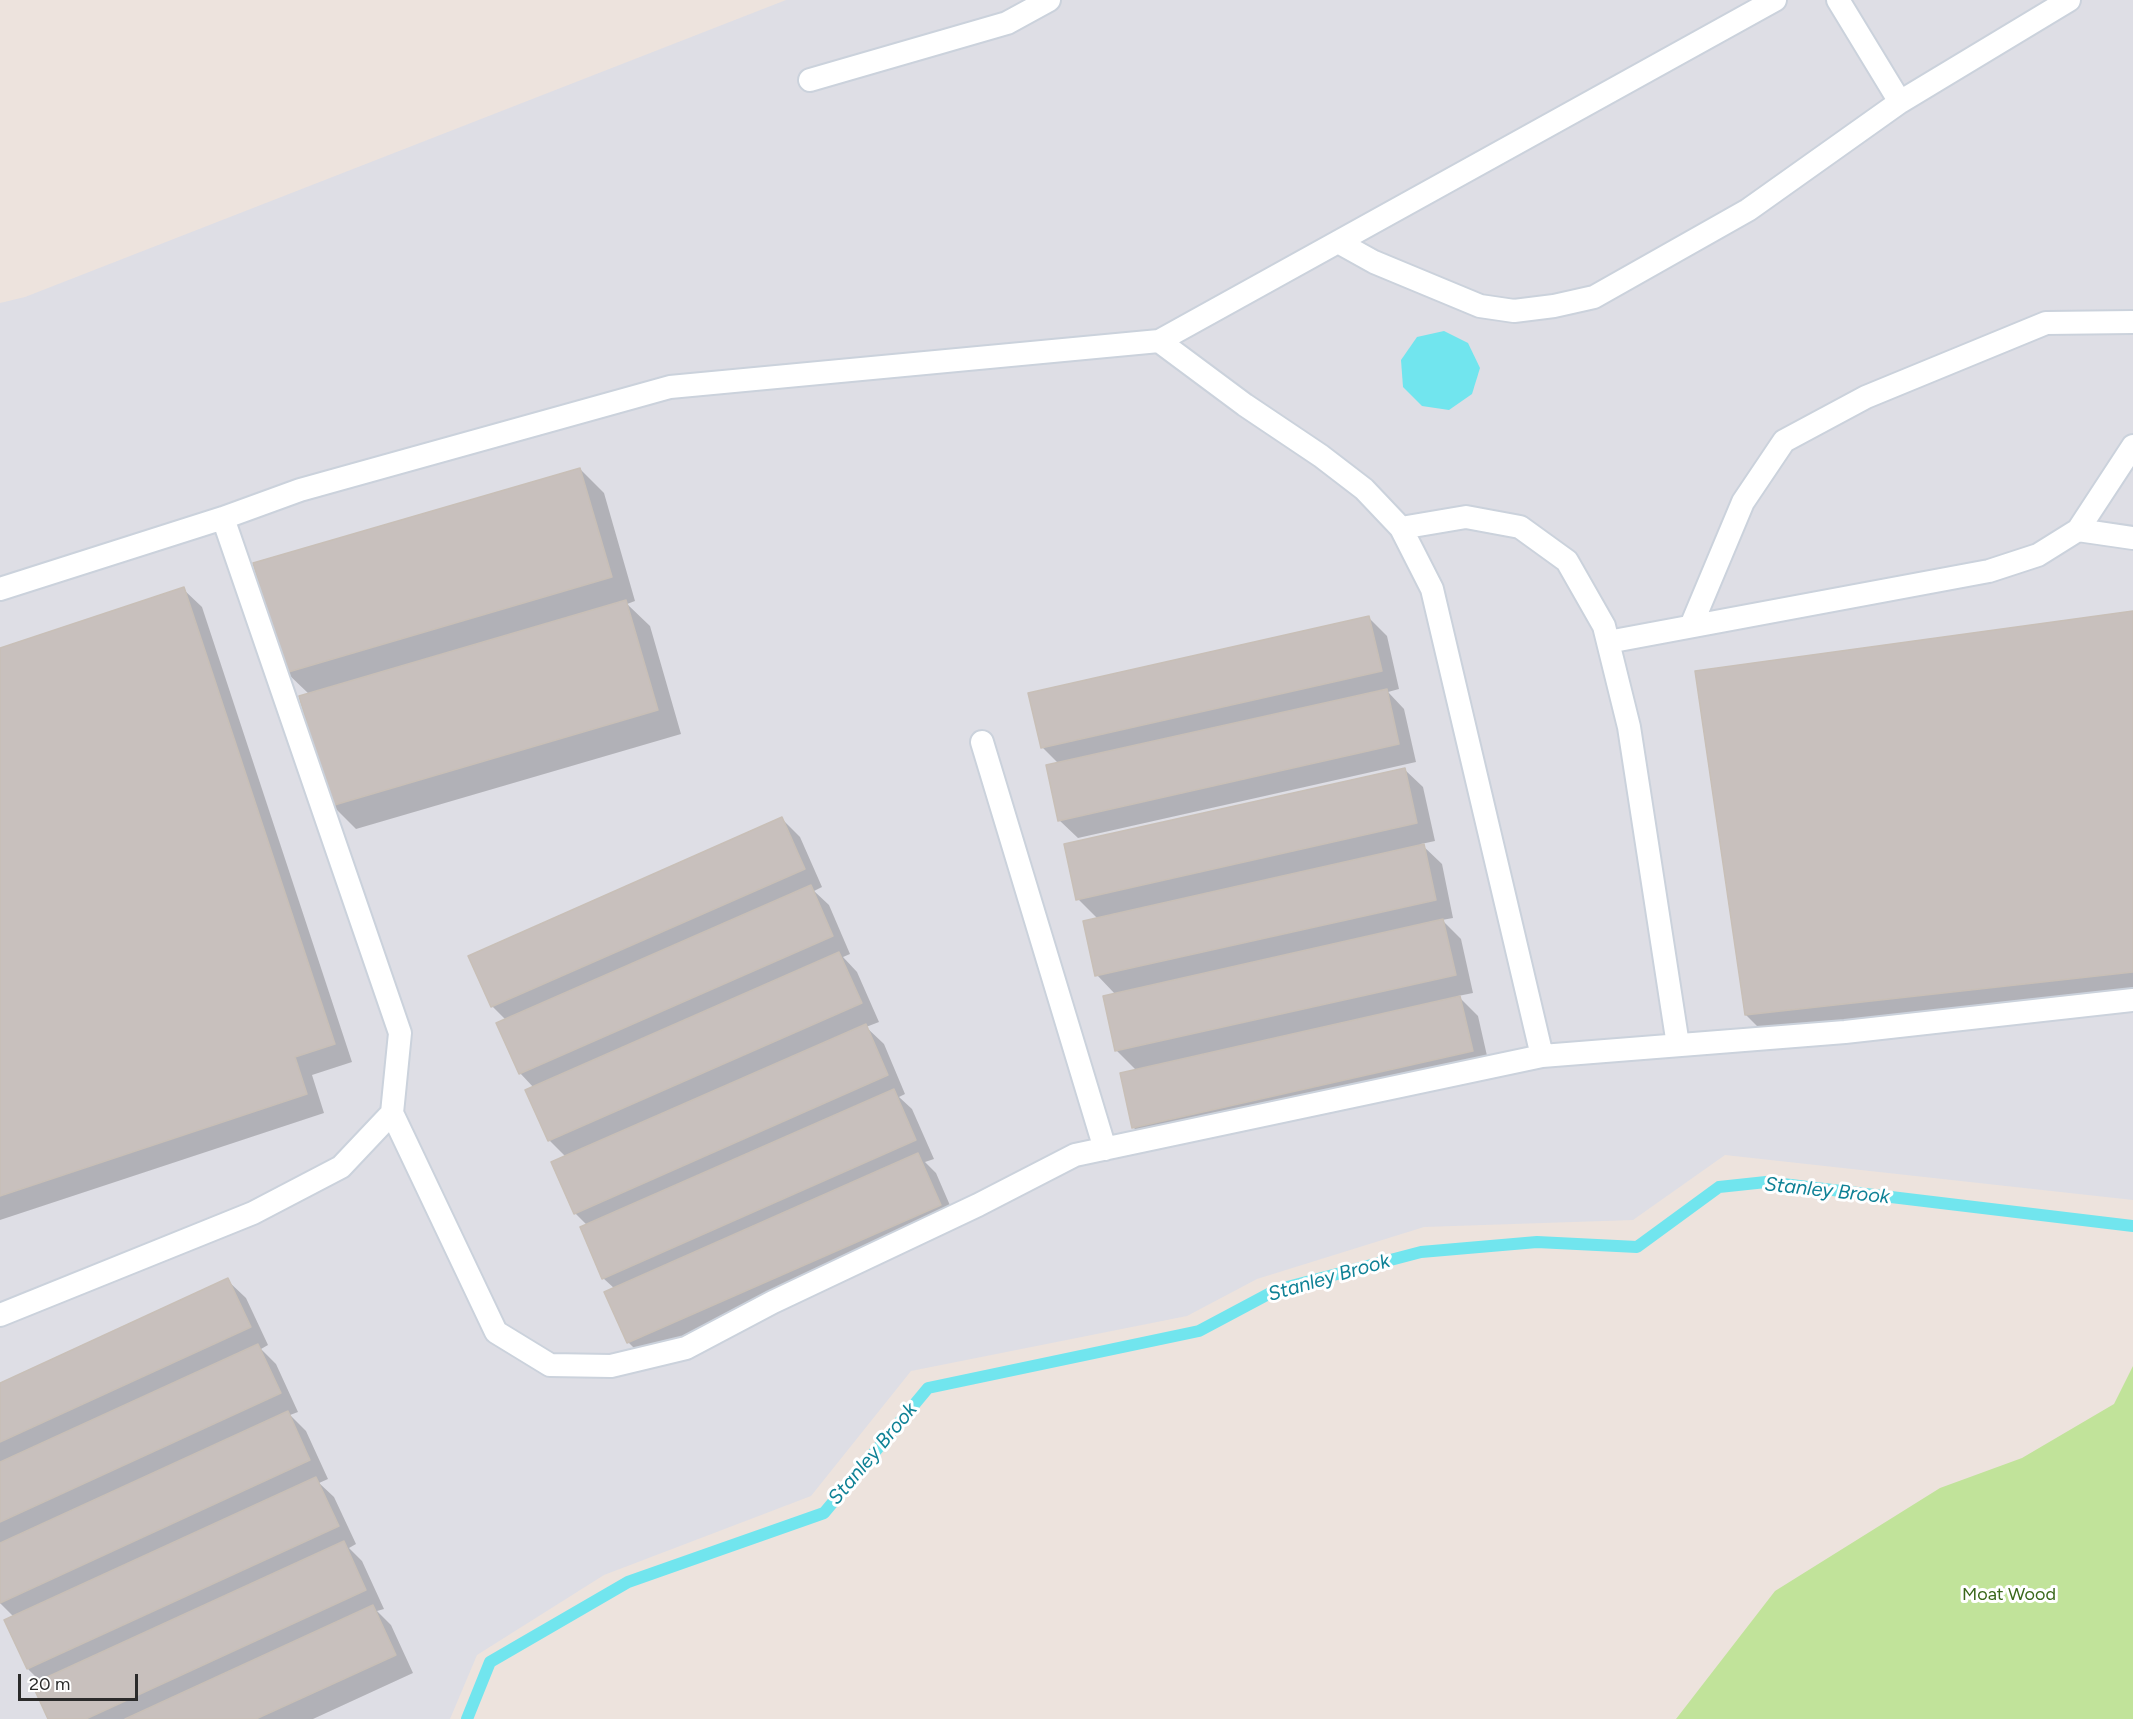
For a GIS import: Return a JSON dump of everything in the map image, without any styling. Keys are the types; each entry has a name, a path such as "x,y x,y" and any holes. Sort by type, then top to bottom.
{"lane":[{"path":"810,80 1007,23 1049,0"},
{"path":"0,589 223,518 300,490 670,387 1159,341 1775,0"},
{"path":"1838,0 1900,102"},
{"path":"1338,242 1374,262 1480,306 1514,311 1554,306 1594,297 1748,210 1900,102 2069,0"},
{"path":"1691,626 1743,502 1784,441 1866,397 2046,323 2133,322"},
{"path":"1159,341 1364,489 1401,528 1432,589 1542,1056"},
{"path":"1608,642 1989,571 2038,555 2078,530 2133,447"},
{"path":"1401,528 1466,517 1520,527 1567,561 1604,626 1629,727 1678,1045"},
{"path":"223,518 400,1033 392,1113 496,1332 550,1365 611,1366 686,1348 773,1302 978,1205 1075,1155 1542,1056 1845,1032 2133,1000"},
{"path":"2078,530 2133,538"},
{"path":"982,742 1105,1149"},
{"path":"0,1315 262,1208 341,1167 392,1113"}],"shaded area":[{"path":"786,0 2133,0 2133,1200 1725,1155 1633,1220 1424,1227 1257,1279 1187,1316 911,1371 811,1496 604,1575 477,1655 450,1719 0,1719 0,303 25,297"}],"green space":[{"name":"Moat Wood","path":"2133,1366 2133,1719 1676,1719 1775,1591 1940,1488 2022,1458 2114,1404"}],"water":[{"path":"1444,331 1468,343 1480,368 1472,394 1449,410 1422,406 1403,387 1401,360 1417,337"}],"building":[{"path":"580,468 612,577 285,673 253,563"},
{"path":"184,587 335,1044 295,1057 307,1094 0,1196 0,648"},
{"path":"626,600 658,710 331,806 299,696"},
{"path":"2133,611 2133,972 1745,1015 1695,671"},
{"path":"1369,616 1382,671 1041,748 1028,693"},
{"path":"1387,689 1399,744 1058,821 1046,765"},
{"path":"1405,768 1417,823 1076,900 1064,844"},
{"path":"782,817 805,869 491,1007 468,956"},
{"path":"1424,844 1436,900 1095,976 1083,921"},
{"path":"811,885 833,936 519,1074 496,1023"},
{"path":"1443,919 1456,975 1115,1051 1103,996"},
{"path":"839,952 862,1003 548,1141 525,1090"},
{"path":"1460,996 1473,1051 1132,1128 1120,1073"},
{"path":"866,1024 888,1075 574,1214 551,1162"},
{"path":"894,1089 916,1140 602,1279 580,1227"},
{"path":"918,1153 941,1205 627,1343 604,1292"},
{"path":"228,1278 251,1327 0,1442 0,1383"},
{"path":"258,1344 281,1393 0,1522 0,1462"},
{"path":"288,1411 310,1460 0,1603 0,1543"},
{"path":"316,1477 339,1526 27,1669 4,1620"},
{"path":"344,1541 366,1590 86,1719 48,1719 32,1684"},
{"path":"373,1605 396,1655 256,1719 125,1719"}],"waterway":[{"name":"Stanley Brook","path":"467,1719 490,1662 628,1582 824,1513 928,1388 1199,1331 1276,1290 1421,1252 1537,1242 1637,1247 1719,1187 1766,1182 2133,1226"}]}
